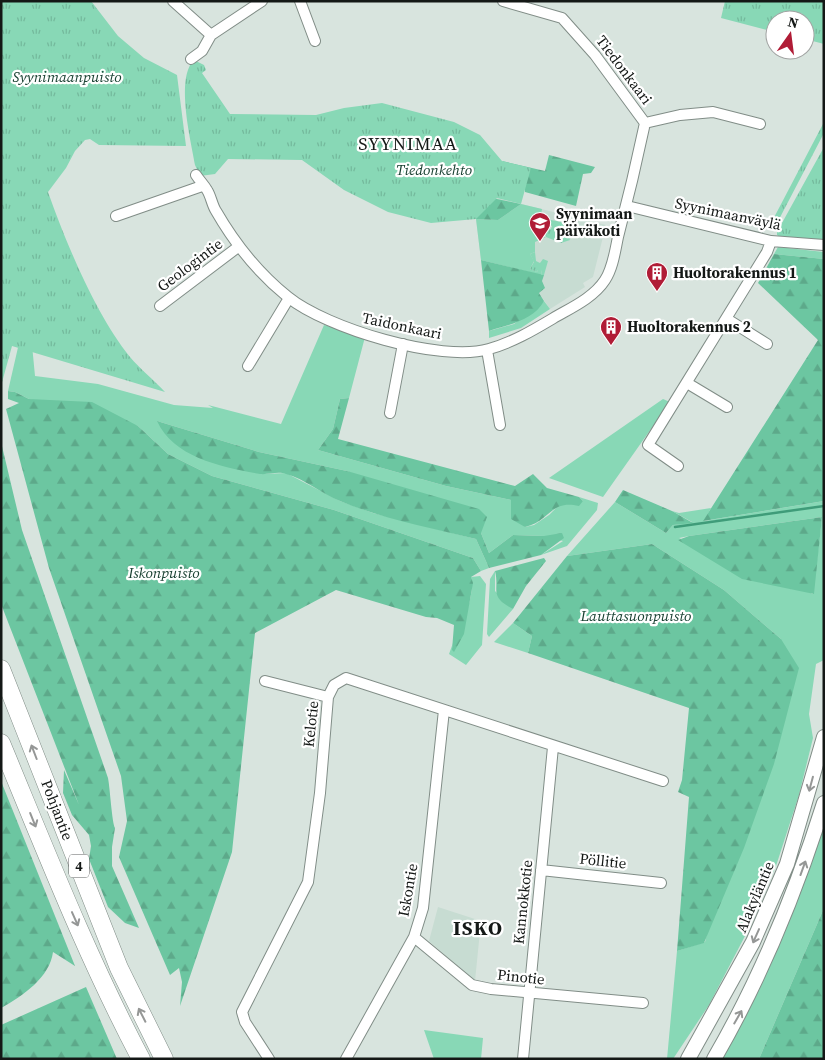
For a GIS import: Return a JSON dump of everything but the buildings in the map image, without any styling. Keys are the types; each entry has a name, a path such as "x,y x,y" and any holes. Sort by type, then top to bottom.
{"highway":[{"name":"Pohjantie","path":"1,669 119,968 164,1059"},
{"name":"Pohjantie","path":"1,743 55,874 107,990 141,1059"},
{"path":"107,990 129,1059"}],"main road":[{"name":"Alakyläntie","path":"688,1059 753,942 787,864 824,737"},
{"path":"714,1059 745,1005 803,869 824,803"}],"street":[{"path":"173,1 212,35"},
{"path":"191,59 202,51 212,35 262,1"},
{"path":"300,1 315,41"},
{"name":"Tiedonkaari","path":"503,1 562,18 595,55 645,123 627,206"},
{"path":"645,123 680,115 713,112 760,124"},
{"name":"Taidonkaari","path":"196,175 202,186 208,191 212,205 238,247 289,298 311,312 344,328 403,344 449,351 487,350 532,332 589,296 600,287 611,268 627,206"},
{"path":"116,216 202,186"},
{"name":"Syynimaanväylä","path":"627,206 771,241 824,245"},
{"path":"678,466 648,445 727,319 767,252 771,241"},
{"name":"Geologintie","path":"160,306 238,247"},
{"path":"248,366 289,298"},
{"path":"727,319 767,344"},
{"path":"390,413 403,344"},
{"path":"487,350 500,426"},
{"path":"687,383 727,407"},
{"name":"Kelotie","path":"269,1059 244,1022 242,1012 308,882 320,793 328,697 334,684 346,678 553,747 663,781"},
{"path":"266,681 328,697"},
{"name":"Iskontie","path":"346,1059 414,937 425,899 444,710"},
{"name":"Kannokkotie","path":"523,1059 553,747"},
{"name":"Pöllitie","path":"542,870 661,883"},
{"name":"Pinotie","path":"414,937 472,985 643,1003"}],"shaded area":[{"name":"Syynimaan päiväkoti","path":"497,198 606,225 593,277 583,283 585,287 550,309 539,293 543,275 481,260 476,219"},
{"path":"438,907 481,921 475,981 429,941"}],"green space":[{"name":"Syynimaanpuisto","path":"1,1 91,1 118,36 144,58 177,75 186,146 99,145 90,139 85,140 75,151 66,168 48,192 73,256 105,321 130,357 165,392 12,346 1,386"},
{"path":"725,1 824,1 824,44 815,42 815,10 765,10 765,29 721,18"},
{"name":"Tiedonkehto","path":"194,60 204,65 206,70 202,73 230,114 316,115 344,108 382,103 454,122 480,135 502,161 531,168 521,204 497,198 476,219 431,223 388,212 344,190 302,160 228,159 215,174 200,176 195,165 190,141 185,95 188,69"},
{"path":"824,122 824,133 775,227 768,229"},
{"path":"824,147 824,240 780,237 777,235 777,232"},
{"path":"549,155 595,167 591,173 583,174 576,206 525,192 525,181 502,161 545,171"},
{"path":"473,194 521,204 498,220 476,219"},
{"path":"18,199 35,376 98,384 174,405 213,408 208,405 281,424 324,325 365,337 349,398 340,399 333,429 318,450 446,486 511,500 525,527 534,525 549,515 559,505 583,501 579,497 598,503 597,510 567,546 541,555 563,541 544,536 513,535 489,553 481,533 347,471 259,452 157,421 262,474 286,473 340,501 373,513 476,539 489,568 481,571 473,558 334,510 212,476 168,454 138,426 29,399 15,392 8,391 22,330"},
{"path":"521,204 542,209 537,237 546,237 535,242 535,252 530,254 534,261 530,269 537,272 542,270 541,275 481,260 476,219 498,220"},
{"path":"548,217 551,220 562,222 570,240 561,243 546,237 544,231 551,229 552,226 546,223 545,227 542,228 541,225 543,223 542,220"},
{"path":"778,247 824,252 824,259 774,254"},
{"path":"535,252 536,261 540,263 543,259 548,261 544,275 541,275 542,270 537,272 530,269 534,262 530,254"},
{"path":"774,254 824,259 824,501 703,521 818,340 758,283"},
{"path":"481,260 544,275 542,281 545,288 539,293 544,301 540,307 520,321 489,331"},
{"path":"544,301 550,309 521,328 489,338 489,331 514,324"},
{"name":"Iskonpuisto","path":"8,391 15,392 29,399 92,402 138,426 168,454 212,476 334,510 473,558 481,571 471,577 473,583 464,634 454,652 452,650 454,625 437,618 426,617 336,590 255,633 232,852 180,1006 182,982 179,968 170,975 119,857 127,821 121,776 49,568 6,409 19,403 8,399"},
{"path":"349,398 338,439 515,486 533,474 547,488 579,497 583,501 579,506 562,505 534,524 525,527 511,519 511,500 446,486 318,450 333,429 340,399"},
{"path":"663,399 670,402 603,497 549,478"},
{"path":"157,421 259,452 347,471 479,509 487,517 481,533 489,553 513,535 544,536 562,533 564,538 541,555 489,568 476,539 373,513 333,498 300,479 286,474 260,474 230,468 201,459 175,444 165,434"},
{"path":"1,442 22,530 108,778 115,828 112,866 139,928 125,923 108,907 89,859 91,846 89,835 72,815 63,793 64,770 79,805 1,604"},
{"path":"623,490 672,511 693,523 673,525 666,533 615,502"},
{"path":"824,501 824,660 816,664 809,714 813,738 799,795 776,866 745,936 709,1005 673,1059 667,1059 677,951 705,942 781,639 724,590 652,544 567,556 615,502 666,533 673,525 692,522 672,511 679,513 711,508 704,521","holes":["822,517 813,594 679,538"]},
{"path":"822,517 814,594 742,579 678,540 689,536"},
{"name":"Lauttasuonpuisto","path":"652,544 724,590 781,639 799,668 774,764 744,848 704,943 677,951 689,797 678,792 682,780 689,708 528,653 532,636 513,623 567,556"},
{"path":"544,558 546,561 526,586 513,609 500,600 496,593 495,571"},
{"path":"495,571 495,591 513,609 489,637 487,634 490,579"},
{"path":"480,576 486,584 482,645 466,665 449,654 469,604 472,585 471,577"},
{"path":"513,623 532,636 528,653 494,642"},
{"path":"1,781 75,966 53,952 47,970 41,978 18,998 1,1008"},
{"path":"824,822 824,908 759,1059 722,1059 753,1001 780,943 804,884"},
{"path":"824,908 824,1059 759,1059"},
{"path":"86,987 117,1059 1,1059 1,1025"},
{"path":"424,1030 483,1038 481,1059 434,1059"}],"waterway":[{"path":"675,527 824,506"}],"place":[{"name":"Syynimaan päiväkoti","path":"540,242"},
{"name":"Huoltorakennus 1","path":"657,292"},
{"name":"Huoltorakennus 2","path":"611,346"}],"district":[{"name":"SYYNIMAA","path":"408,144"},
{"name":"ISKO","path":"478,928"}]}
